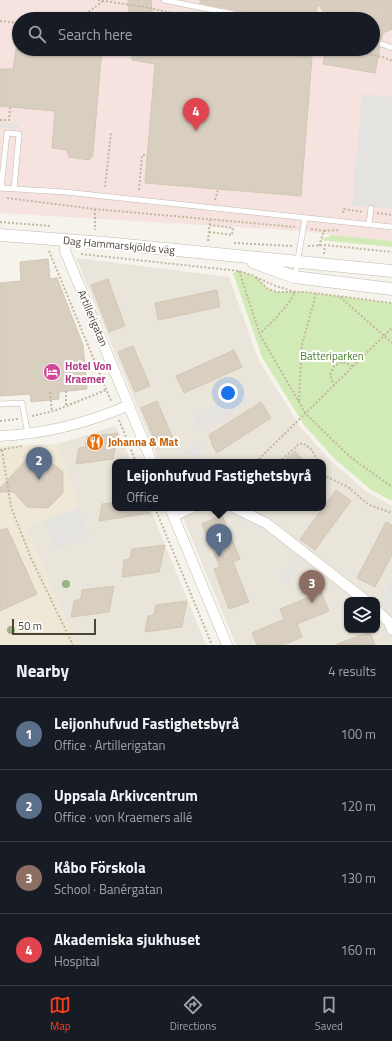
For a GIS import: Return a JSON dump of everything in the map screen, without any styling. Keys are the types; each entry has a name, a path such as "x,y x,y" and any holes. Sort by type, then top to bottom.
{"street":[{"name":"Dag Hammarskjölds väg","path":"0,234 65,246 105,243 392,271"},
{"name":"Artillerigatan","path":"65,246 151,459"},
{"name":"Dag Hammarskjölds väg","path":"237,256 294,277 392,289"},
{"path":"0,436 28,434 85,421 129,405"},
{"path":"241,511 266,523 361,597"},
{"path":"172,512 227,645"},
{"path":"380,614 389,622 392,630"}],"lane":[{"path":"164,0 223,12"},
{"path":"382,44 392,48"},
{"path":"14,189 19,134 7,133 1,188 392,227"},
{"path":"369,224 371,208"},
{"path":"294,277 306,218"},
{"path":"0,404 22,402 28,434"}],"path":[{"path":"98,0 168,12"},
{"path":"88,12 103,1"},
{"path":"0,21 12,22"},
{"path":"373,56 392,61"},
{"path":"0,120 9,120 10,107"},
{"path":"105,187 111,133"},
{"path":"140,190 142,155 147,155"},
{"path":"0,196 95,208 324,231"},
{"path":"95,208 95,230 102,231"},
{"path":"0,222 55,226"},
{"path":"209,232 232,235 233,228 210,225 209,232 208,240 215,241"},
{"path":"230,242 275,246 325,245 392,252"},
{"path":"322,265 325,245"},
{"path":"65,246 240,271 273,285 295,292"},
{"path":"49,251 135,459"},
{"path":"240,271 260,333 306,414 350,457 392,487"},
{"path":"254,276 268,289 284,293 316,293 392,303"},
{"path":"299,402 302,344 320,280"},
{"path":"260,333 272,322 293,297 295,292"},
{"path":"340,296 392,343"},
{"path":"259,459 334,386 383,335 392,328"},
{"path":"334,386 330,375 334,366 342,362 353,366"},
{"path":"0,421 52,412 106,390"},
{"path":"66,391 66,407"},
{"path":"50,392 52,412"},
{"path":"282,459 298,445 304,443 312,450 316,459"},
{"path":"2,450 7,492 13,514 31,558 72,645"},
{"path":"326,476 348,487 370,506 392,513"},
{"path":"156,511 212,645"}],"shaded area":[{"path":"0,0 392,0 392,242 302,231 0,213"},
{"path":"362,94 392,97 392,209 352,206"},
{"path":"1,123 19,124 18,129 0,127"},
{"path":"76,258 229,277 258,359 301,428 331,461 367,492 392,506 392,645 236,645 180,511 326,511 326,459 159,459"},
{"path":"242,389 250,402 201,431 193,418"},
{"path":"116,426 130,459 112,459 112,511 151,511 206,645 77,645 26,527 78,506 57,444"},
{"path":"202,442 207,449 192,459 186,452"},
{"path":"57,444 78,506 26,527 77,645 0,645 0,446"},
{"path":"79,508 90,536 56,550 45,522"},
{"path":"293,561 299,566 286,584 280,578"},
{"path":"392,577 392,599 389,607 380,603"}],"green space":[{"path":"332,235 392,241 392,247 320,240"},
{"name":"Batteriparken","path":"239,271 254,276 268,289 277,292 305,292 392,303 392,501 370,489 334,458 304,425 262,357 233,273"}],"building":[{"path":"128,0 151,0 152,12 129,12"},
{"path":"200,0 392,0 392,29 383,33 380,41 380,12 323,12 318,4 316,12 244,12 200,3"},
{"path":"15,56 101,56 93,152 92,157 89,160 69,157 67,150 52,148 55,111 0,106 0,69 13,69"},
{"path":"132,56 312,57 301,196 145,183 155,64 132,60"},
{"path":"325,56 378,56 375,73 323,64"},
{"path":"48,259 50,279 57,278 83,345 87,389 59,392 59,399 31,402 30,394 0,396 0,283 21,281 20,262"},
{"path":"108,279 125,326 109,332 91,285"},
{"path":"217,290 220,307 158,320 155,303"},
{"path":"133,346 150,386 135,392 118,352"},
{"path":"234,350 242,367 184,393 176,376"},
{"path":"157,401 174,441 158,448 141,408"},
{"path":"261,402 271,418 217,453 211,443 209,435"},
{"path":"118,433 113,459 76,464 79,448 85,447 87,437"},
{"path":"295,451 302,459 286,459"},
{"path":"27,459 47,459 63,472 63,493 48,508 27,507 14,492 0,492 0,488"},
{"path":"336,490 351,501 315,550 300,539 321,511 326,511 326,504"},
{"path":"112,502 112,511 150,511 150,513 99,521 102,504"},
{"path":"222,515 240,559 233,562 249,602 229,609 214,569 220,567 202,524"},
{"path":"386,522 392,525 392,555 375,587 357,578"},
{"path":"7,528 37,594 0,611 0,530"},
{"path":"165,545 159,572 122,577 124,560 130,559 132,549"},
{"path":"114,586 109,612 71,617 74,601 81,599 82,590"},
{"path":"321,592 329,611 297,624 302,637 283,645 257,645 252,633 284,619 280,609"},
{"path":"187,601 182,627 145,632 148,616 154,615 156,605"},
{"path":"370,633 375,645 337,645"}],"place":[{"name":"Akademiska sjukhuset","path":"196,131"},
{"name":"Hotel Von Kraemer","path":"52,372"},
{"name":"Johanna & Mat","path":"95,442"},
{"name":"Uppsala Arkivcentrum","path":"39,480"},
{"name":"Leijonhufvud Fastighetsbyrå","path":"219,557"},
{"name":"Kåbo Förskola","path":"312,603"}]}
